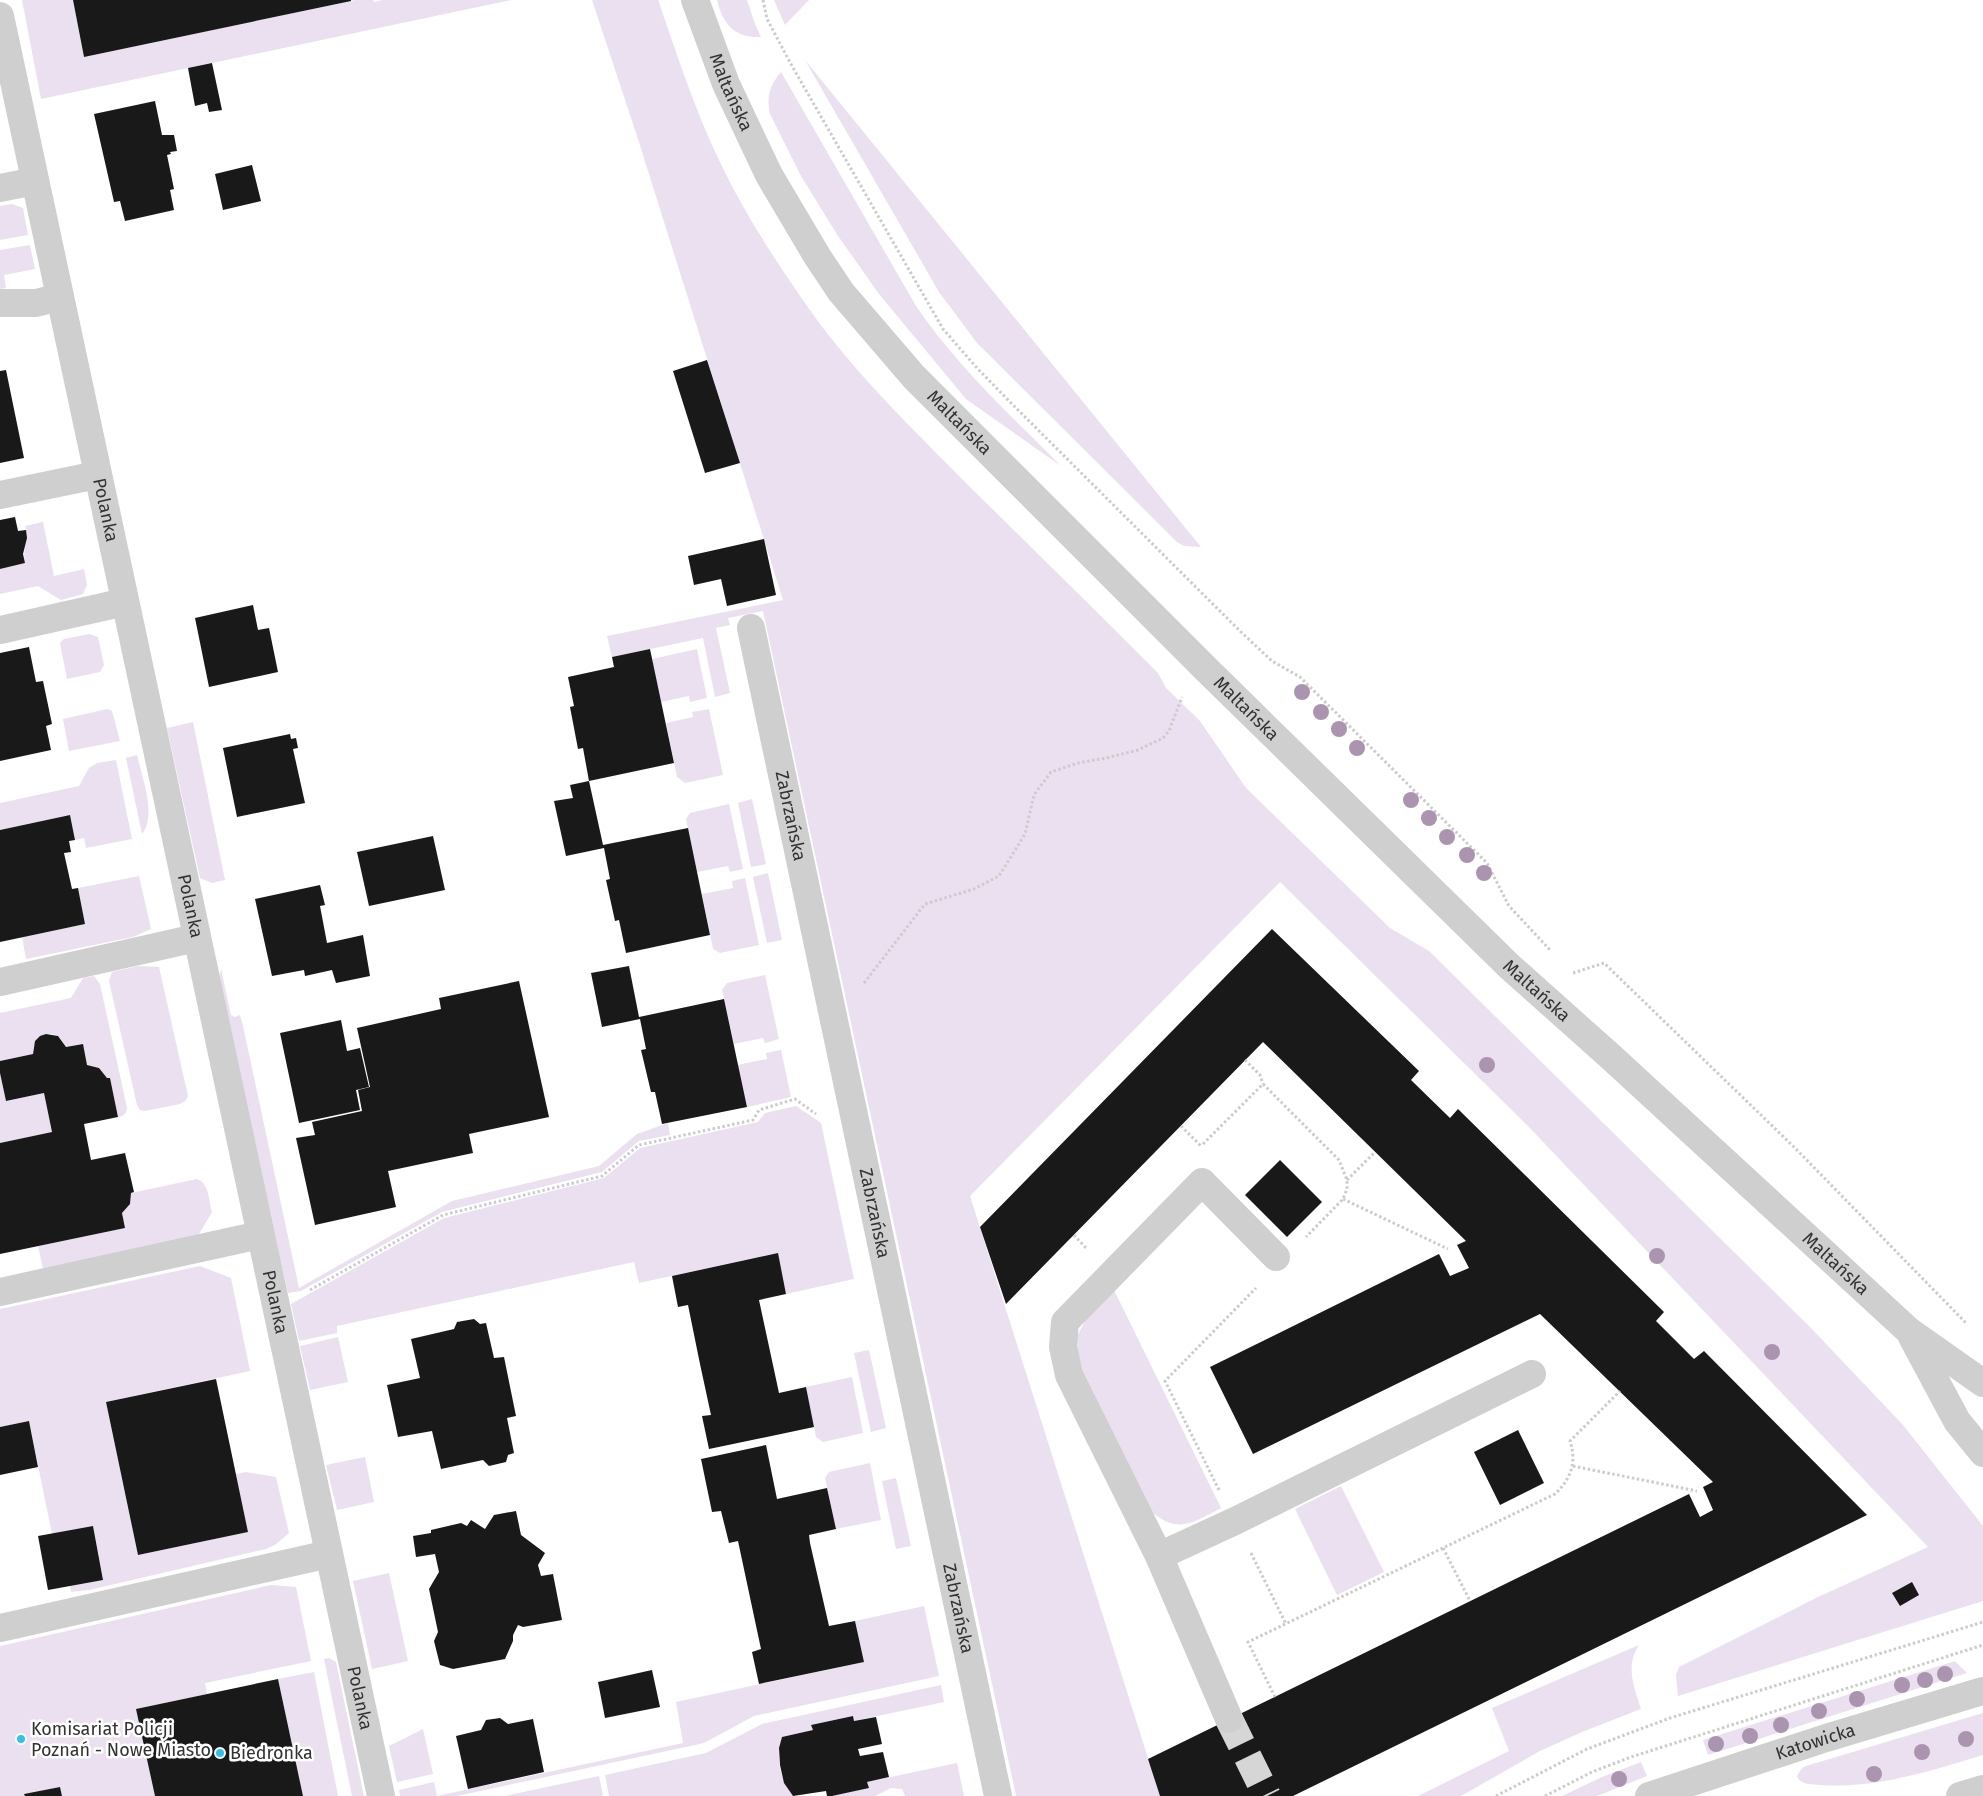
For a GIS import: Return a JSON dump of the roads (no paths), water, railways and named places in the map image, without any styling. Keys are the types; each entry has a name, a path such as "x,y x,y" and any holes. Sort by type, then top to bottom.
{"street":[{"name":"Maltańska","path":"695,0 722,77 769,175 817,256 841,292 914,377 1206,669 1488,946 1909,1331 1983,1383"},
{"name":"Polanka","path":"0,16 6,74 35,181 381,1796"},
{"path":"0,188 35,181"},
{"path":"0,303 36,303 60,297"},
{"path":"0,495 97,475"},
{"path":"0,630 125,602"},
{"name":"Zabrzańska","path":"751,628 998,1796"},
{"path":"0,982 196,938"},
{"path":"1229,1719 1159,1556 1070,1375 1063,1347 1065,1322 1202,1182 1276,1257"},
{"path":"0,1292 260,1235"},
{"name":"Maltańska","path":"1909,1331 1957,1421 1983,1453"},
{"path":"1159,1556 1235,1522 1532,1374"},
{"path":"0,1628 329,1554"},
{"name":"Katowicka","path":"1649,1796 1826,1738 1983,1691"},
{"path":"1960,1796 1983,1789"}],"tunnel":[{"path":"1229,1719 1267,1796"}],"place":[{"name":"Komisariat Policji Poznań - Nowe Miasto","path":"21,1739"},
{"name":"Biedronka","path":"220,1753"}]}
